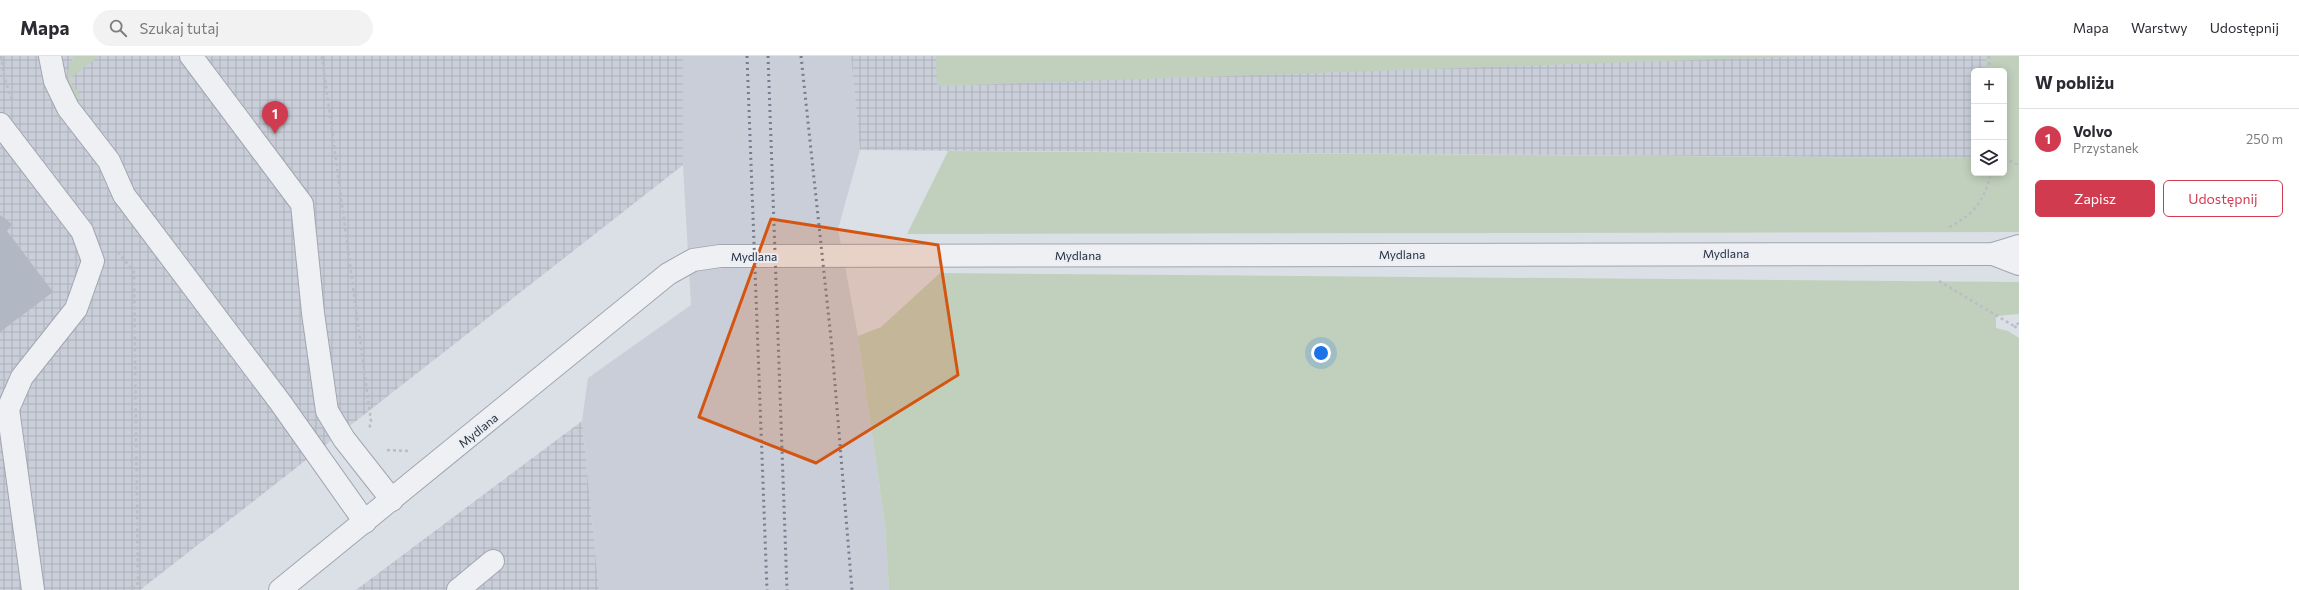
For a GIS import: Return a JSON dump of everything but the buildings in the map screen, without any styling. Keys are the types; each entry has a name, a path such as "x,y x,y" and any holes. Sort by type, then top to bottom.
{"street":[{"path":"50,56 55,81 68,108 109,161 124,195 280,402 365,522"},
{"path":"191,56 302,204 313,313 326,411 344,439 392,500"},
{"path":"0,124 82,231 93,261 76,309 22,377 8,409 33,590"},
{"name":"Mydlana","path":"280,590 668,274 693,260 720,256 1992,254 2019,246"},
{"name":"Mydlana","path":"1992,254 2019,264"},
{"path":"458,590 492,561"}],"path":[{"path":"322,56 371,421 368,434"},
{"path":"1989,56 1990,68"},
{"path":"2007,159 2019,164"},
{"path":"1946,228 1966,218 1979,204 1987,190 1990,176"},
{"path":"1923,253 1923,271 2019,329"},
{"path":"2014,326 2019,323"},
{"path":"381,449 408,451 412,456"}],"highlighted area":[{"path":"771,219 938,245 958,375 816,463 699,417"}],"shaded area":[{"path":"0,56 683,56 683,165 140,590 0,590"},
{"path":"683,56 851,56 860,150 838,229 858,336 885,524 889,590 599,590 582,421 588,378 691,305 683,165"},
{"path":"851,56 1986,56 1986,68 1971,68 1971,158 860,150"},
{"path":"582,421 599,590 356,590"}],"green space":[{"path":"74,56 99,56 69,79 81,97 74,101 70,90 68,72"},
{"path":"936,56 1809,56 937,86"},
{"path":"1986,56 2019,56 2019,232 907,234 948,151 1971,158 1971,176 2007,176 2007,68 1986,68"},
{"path":"940,273 2019,282 2019,314 1996,316 1996,328 2008,331 2019,338 2019,590 889,590 885,524 858,336 881,327"}],"railway":[{"path":"747,56 767,590"},
{"path":"768,56 787,590"},
{"path":"801,56 832,348 852,590"}],"place":[{"name":"Volvo","path":"275,134"}]}
